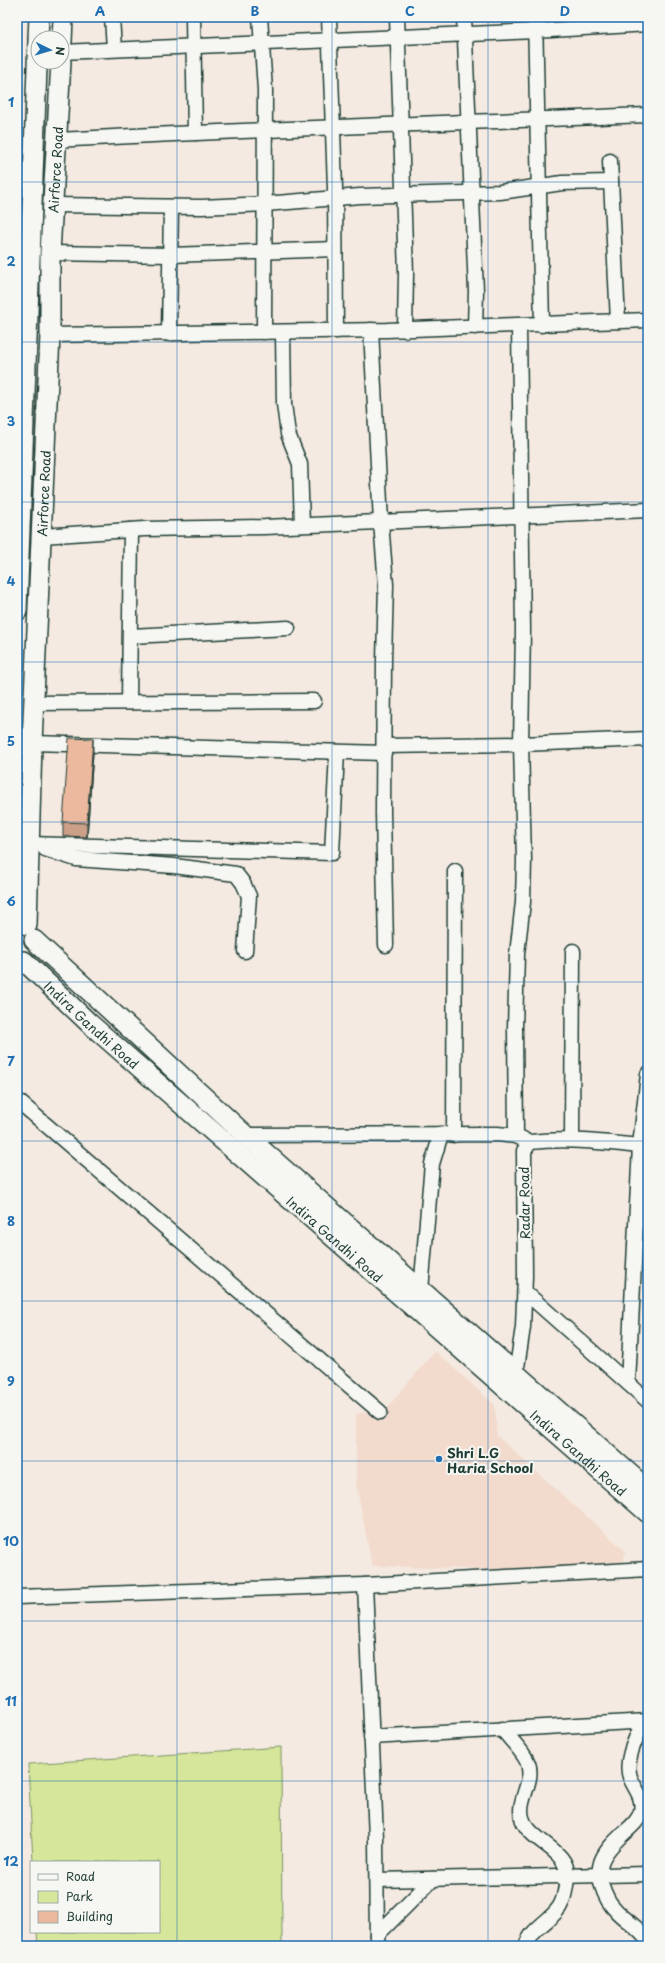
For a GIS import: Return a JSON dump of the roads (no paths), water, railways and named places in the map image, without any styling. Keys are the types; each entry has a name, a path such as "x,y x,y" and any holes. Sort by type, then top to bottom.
{"main road":[{"path":"38,30 39,17"},
{"path":"62,30 63,17"},
{"name":"Airforce Road","path":"17,611 37,70"},
{"name":"Airforce Road","path":"26,928 30,844 32,743 50,335 50,253 61,70"},
{"path":"19,966 31,952 26,928"},
{"name":"Indira Gandhi Road","path":"26,928 244,1135 648,1490"},
{"name":"Indira Gandhi Road","path":"19,966 89,1023 648,1513"}],"street":[{"path":"112,17 114,49"},
{"path":"192,17 195,133"},
{"path":"260,17 265,131 264,332"},
{"path":"329,17 335,198 336,331"},
{"path":"397,17 403,195 405,330"},
{"path":"464,17 476,291 475,327"},
{"path":"535,17 536,120 542,325"},
{"path":"70,52 397,38 648,24"},
{"path":"57,140 648,115"},
{"path":"610,161 618,321"},
{"path":"53,205 171,207 265,204 335,198 500,192 538,186 611,182"},
{"path":"169,334 171,207"},
{"path":"50,253 171,255 335,249"},
{"path":"50,335 283,333 405,330 648,320"},
{"path":"516,1136 515,1028 517,962 523,902 524,860 521,744 523,630 519,326"},
{"path":"372,330 381,522 386,585 384,750 386,945"},
{"path":"283,333 284,404 288,434 300,464 302,525"},
{"path":"42,536 131,530 381,522 648,510"},
{"path":"130,702 131,530"},
{"path":"130,636 288,628"},
{"path":"34,703 314,701"},
{"path":"32,743 337,752 648,739"},
{"path":"30,844 332,853 337,752"},
{"path":"30,844 76,859 174,866 236,874 243,883 248,896 245,951"},
{"path":"421,1290 432,1164 447,1134 455,870"},
{"path":"572,1139 573,951"},
{"path":"628,1383 648,1074"},
{"path":"17,1100 380,1412"},
{"path":"244,1135 447,1134 516,1136 530,1142 572,1139 644,1146"},
{"name":"Radar Road","path":"516,1374 523,1327 525,1292 523,1164 524,1151 530,1142"},
{"path":"525,1292 648,1401"},
{"path":"17,1596 365,1585 648,1569"},
{"path":"365,1585 377,1880 377,1940"},
{"path":"372,1737 645,1722 628,1766 630,1777 641,1799 642,1809 632,1827 609,1847 603,1856 600,1876 608,1900 617,1912 644,1935 648,1941"},
{"path":"502,1730 527,1761 530,1773 521,1801 520,1814 524,1824 537,1839 554,1850 562,1859 567,1876 562,1903 554,1913 532,1933 526,1946"},
{"path":"377,1880 648,1874"},
{"path":"377,1940 432,1879"}],"place":[{"name":"Shri L.G Haria School","path":"439,1459"}]}
